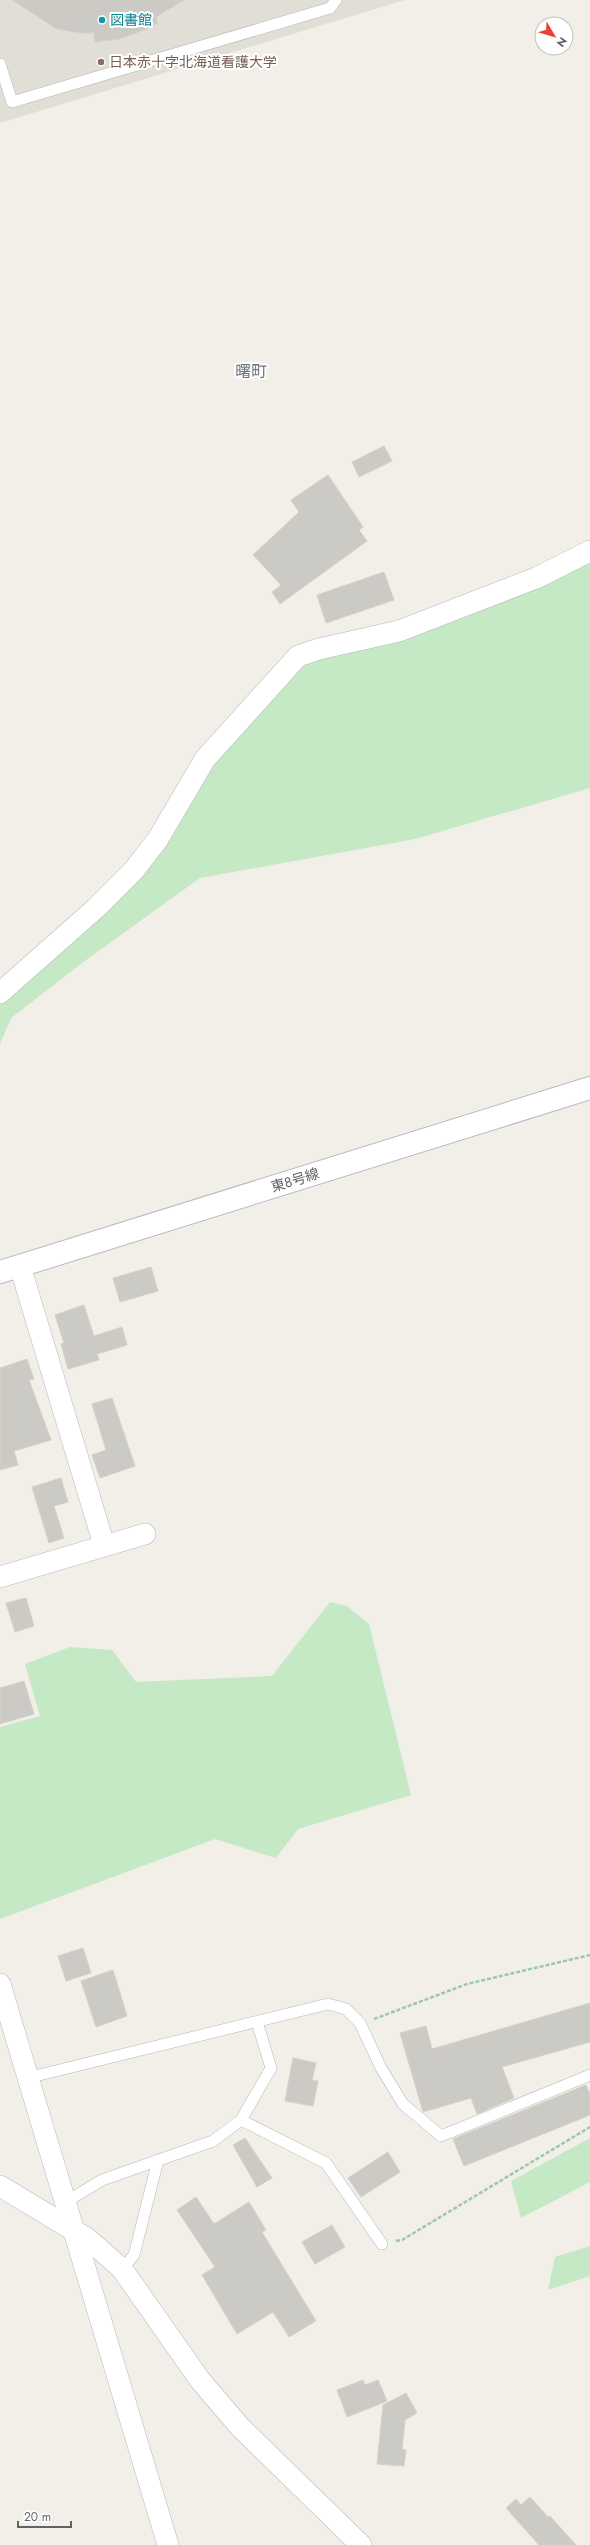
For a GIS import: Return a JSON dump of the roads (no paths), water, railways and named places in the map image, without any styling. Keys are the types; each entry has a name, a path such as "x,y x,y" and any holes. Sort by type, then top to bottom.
{"street":[{"path":"0,993 95,909 134,870 158,839 205,760 298,656 319,649 399,631 536,578 590,552"},
{"name":"東8号線","path":"10,1269 590,1088"},
{"path":"10,1269 104,1545"},
{"path":"1,1575 145,1534"},
{"path":"0,1984 72,2231 168,2545"},
{"path":"0,2186 72,2231 88,2239 122,2269 200,2380 240,2427 361,2545"}],"lane":[{"path":"0,64 12,102 330,8 336,0"},
{"path":"28,2078 328,2004 346,2009 360,2023 381,2068 403,2104 441,2136 590,2075"},
{"path":"64,2202 102,2180 213,2141 241,2120 272,2068 257,2022"},
{"path":"241,2120 326,2163 382,2244"},
{"path":"122,2269 134,2255 158,2160"}],"place":[{"name":"図書館","path":"102,20"},
{"name":"日本赤十字北海道看護大学","path":"101,62"}],"district":[{"name":"曙町","path":"251,371"}]}
